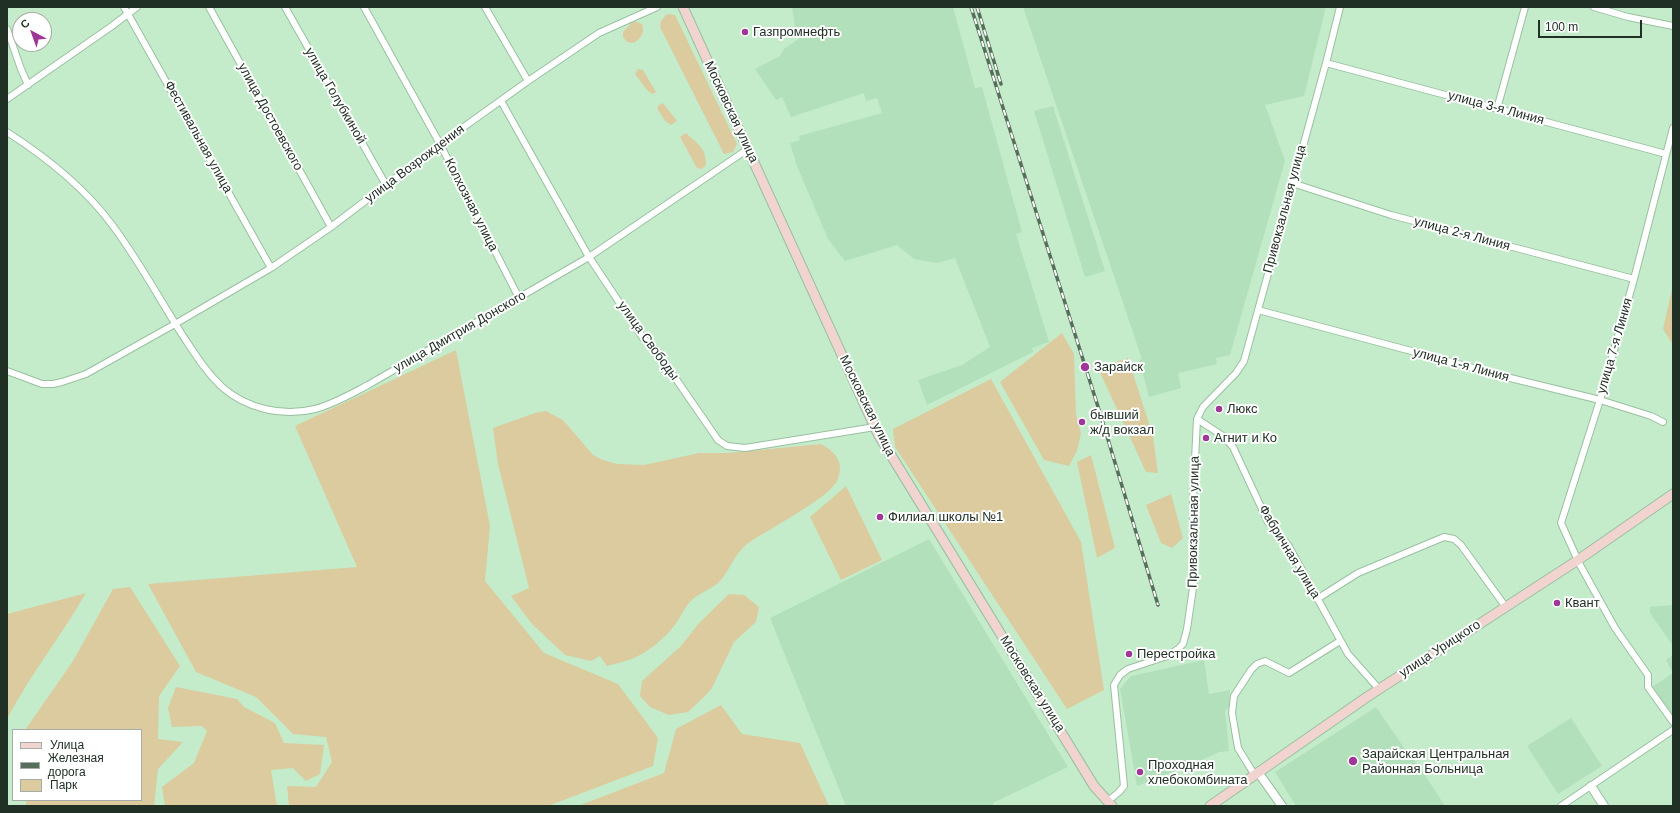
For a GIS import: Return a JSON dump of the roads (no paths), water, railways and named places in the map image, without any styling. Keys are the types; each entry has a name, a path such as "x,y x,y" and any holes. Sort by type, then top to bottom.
{"main road":[{"name":"Московская улица","path":"683,7 886,448 1094,786 1107,804"},
{"name":"улица Урицкого","path":"1210,806 1379,689 1578,560 1673,494"}],"street":[{"name":"Фестивальная улица","path":"124,7 271,268"},
{"path":"7,99 137,7"},
{"name":"улица Достоевского","path":"209,7 331,227"},
{"name":"улица Голубкиной","path":"285,7 386,185"},
{"name":"Колхозная улица","path":"364,7 440,144 519,298"},
{"path":"486,7 528,81"},
{"name":"улица Возрождения","path":"7,371 42,384 62,382 86,374 271,268 331,227 440,144 528,81 599,33 657,7"},
{"name":"Привокзальная улица","path":"1107,804 1124,786 1114,685 1120,675 1128,669 1167,656 1183,644 1187,629 1194,581 1193,501 1197,420 1204,407 1240,367 1244,360 1340,7"},
{"path":"1497,108 1525,7"},
{"path":"1594,7 1628,17 1673,26"},
{"path":"7,29 20,70 28,85"},
{"name":"улица 3-я Линия","path":"1326,63 1666,154"},
{"name":"улица Свободы","path":"501,101 589,257 643,338 656,350 718,440 727,446 745,448 875,426"},
{"name":"улица 7-я Линия","path":"1673,128 1634,279 1600,400 1561,523 1578,560 1615,628 1648,675 1648,687 1673,722"},
{"name":"улица Дмитрия Донского","path":"7,132 47,161 94,204 113,225 132,253 175,324 208,372 222,387 240,399 267,410 282,412 298,412 331,404 368,385 589,257 748,149"},
{"name":"улица 2-я Линия","path":"1292,183 1391,215 1634,279"},
{"name":"улица 1-я Линия","path":"1258,310 1494,374 1600,400 1645,414 1664,422"},
{"name":"Фабричная улица","path":"1197,420 1223,436 1234,446 1268,522 1278,536 1288,544 1348,654 1379,689"},
{"path":"1317,599 1358,573 1444,537 1454,539 1461,545 1506,606"},
{"path":"1282,806 1238,748 1232,713 1234,696 1251,670 1257,664 1265,661 1289,673 1340,640"},
{"path":"1561,806 1673,730"},
{"path":"1591,786 1604,806"}],"railway":[{"path":"971,7 1100,413 1158,605"},
{"path":"977,7 1001,84"}],"place":[{"name":"Газпромнефть","path":"745,32"},
{"name":"Зарайск","path":"1085,367"},
{"name":"Люкс","path":"1219,409"},
{"name":"бывший ж/д вокзал","path":"1082,422"},
{"name":"Агнит и Ко","path":"1206,438"},
{"name":"Филиал школы №1","path":"880,517"},
{"name":"Квант","path":"1557,603"},
{"name":"Перестройка","path":"1129,654"},
{"name":"Зарайская Центральная Районная Больница","path":"1353,761"},
{"name":"Проходная хлебокомбината","path":"1140,772"}]}
